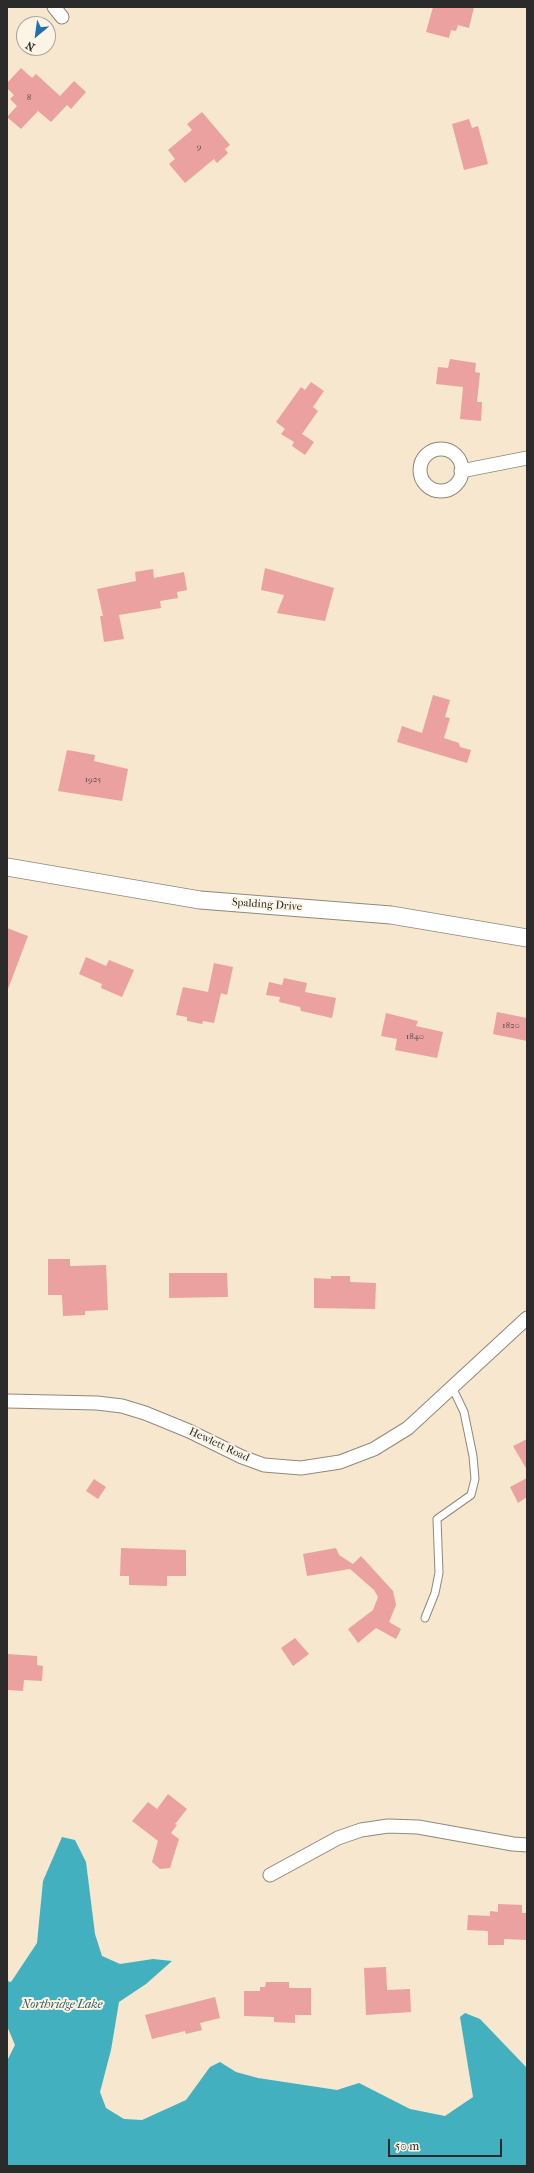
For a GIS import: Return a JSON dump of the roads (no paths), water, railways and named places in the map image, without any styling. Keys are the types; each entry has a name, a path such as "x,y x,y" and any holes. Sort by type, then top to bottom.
{"street":[{"path":"462,471 527,458"},
{"name":"Spalding Drive","path":"7,867 200,900 391,915 527,938"},
{"name":"Hewlett Road","path":"7,1401 97,1403 122,1406 189,1431 242,1457 264,1465 301,1468 340,1462 374,1449 408,1428 527,1318"},
{"path":"270,1876 338,1838 361,1830 388,1826 418,1827 513,1844 527,1845"}],"lane":[{"path":"425,1618 436,1593 439,1573 437,1520 471,1495 475,1479 473,1456 464,1412 452,1387"}],"water":[{"name":"Northridge Lake","path":"62,1837 75,1840 86,1862 95,1934 102,1956 120,1964 153,1959 172,1961 146,1984 119,2002 111,2050 100,2092 106,2108 124,2119 142,2120 186,2100 210,2067 220,2062 236,2072 258,2078 337,2090 359,2083 410,2109 445,2116 473,2097 460,2017 465,2013 480,2019 527,2068 527,2166 7,2166 7,2061 15,2045 7,2026 7,1981 11,1982 37,1943 43,1881"}]}
